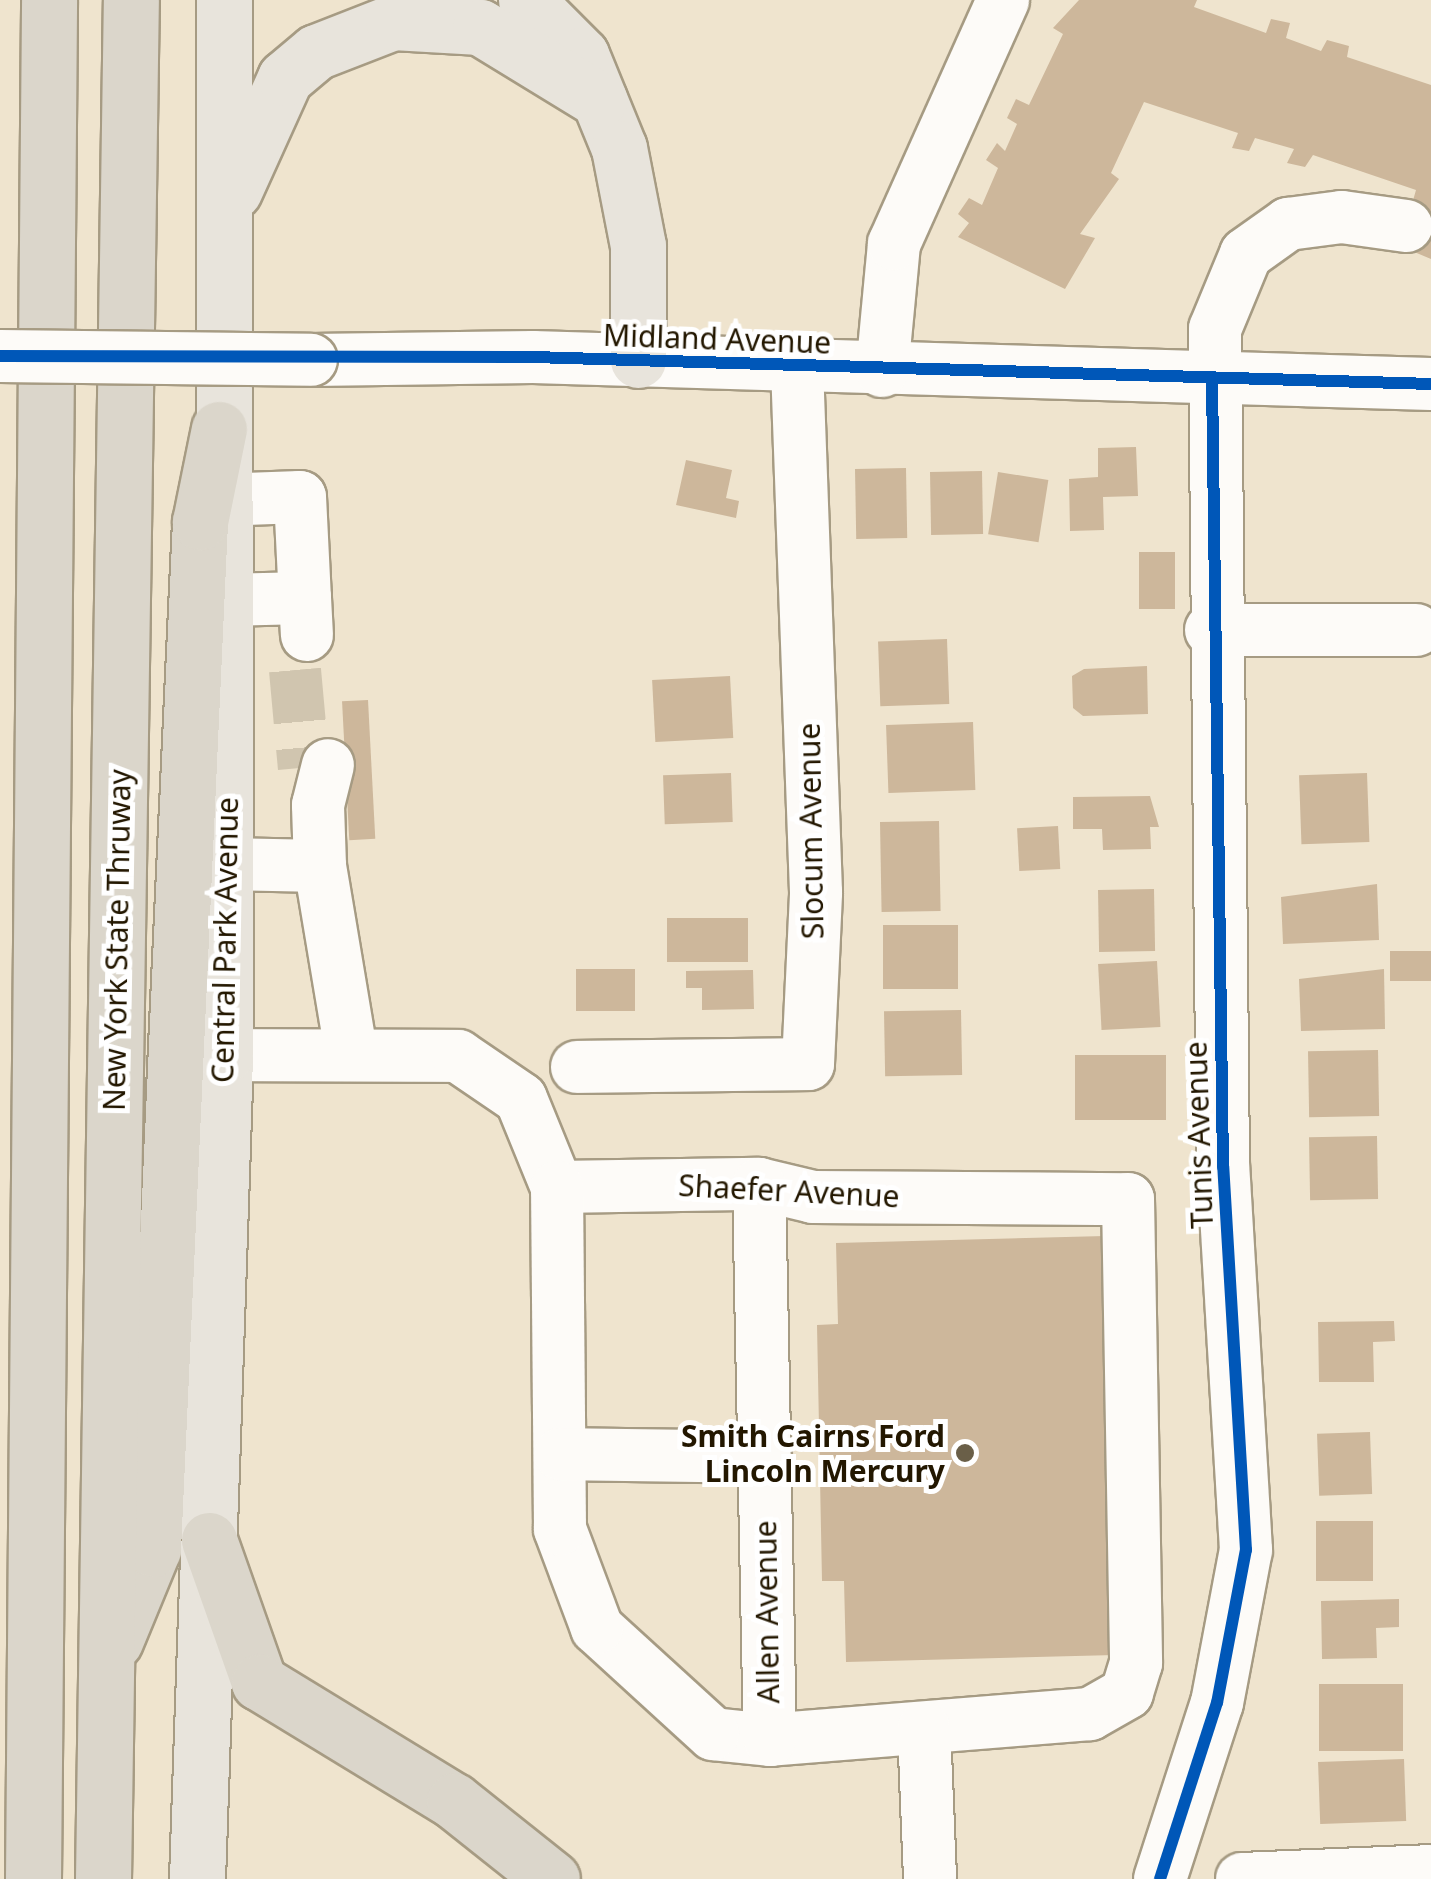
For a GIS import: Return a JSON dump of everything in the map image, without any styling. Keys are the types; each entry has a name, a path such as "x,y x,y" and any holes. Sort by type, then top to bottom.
{"highway":[{"path":"33,1879 49,0"},
{"name":"New York State Thruway","path":"103,1879 132,0"},
{"path":"104,1666 153,1550 200,522 219,429"},
{"path":"0,1326 36,1479"},
{"path":"210,1540 258,1682 465,1809 552,1879"}],"main road":[{"name":"Central Park Avenue","path":"197,1879 225,1055 224,600 218,500 224,0"},
{"path":"526,0 581,55 630,190 638,360"},
{"path":"220,227 285,78 366,29 422,19 480,28 600,100"}],"street":[{"path":"882,370 894,244 1003,0"},
{"name":"Tunis Avenue","path":"1160,1879 1216,1703 1246,1550 1223,1167 1211,630 1212,378 1230,282 1260,239 1312,217 1406,226"},
{"name":"Midland Avenue","path":"0,356 638,360 1431,384"},
{"name":"Slocum Avenue","path":"577,1067 808,1064 816,892 798,367"},
{"path":"218,500 300,497 307,643 224,600"},
{"path":"1211,630 1416,630"},
{"path":"316,779 320,866 351,1051"},
{"path":"226,864 320,866"},
{"path":"225,1055 430,1051 481,1066 534,1119 557,1187 560,1529 597,1628 713,1734 770,1740 924,1728 930,1879"},
{"name":"Shaefer Avenue","path":"557,1187 759,1184 813,1197 1128,1199 1136,1663 1127,1694 1090,1714 924,1728"},
{"name":"Allen Avenue","path":"759,1184 770,1740"},
{"path":"560,1454 765,1457"},
{"path":"1242,1879 1431,1871"}],"building":[{"path":"1079,0 1197,0 1194,7 1266,33 1271,19 1290,23 1286,38 1321,51 1327,40 1349,46 1347,57 1431,85 1431,259 1400,246 1416,190 1313,155 1305,167 1287,163 1294,149 1255,138 1249,151 1232,148 1238,133 1144,102 1111,173 1119,179 1080,234 1095,238 1065,289 958,237 969,223 958,214 969,198 982,205 998,168 986,160 997,143 1005,151 1017,124 1007,118 1016,99 1029,105 1063,34 1053,28"},
{"path":"1136,447 1138,496 1103,497 1104,530 1070,531 1069,479 1098,477 1098,448"},
{"path":"686,460 732,470 726,498 739,501 736,518 676,505"},
{"path":"906,468 907,538 856,539 855,469"},
{"path":"982,471 983,534 931,535 930,472"},
{"path":"998,472 1048,480 1039,542 988,534"},
{"path":"1139,552 1175,552 1175,609 1139,609"},
{"path":"947,639 949,704 880,706 878,641"},
{"path":"1147,666 1148,714 1083,716 1073,708 1072,676 1084,669"},
{"path":"730,676 733,738 655,742 652,680"},
{"path":"368,700 375,839 349,840 342,701"},
{"path":"973,722 975,790 888,793 886,725"},
{"path":"731,773 733,822 665,824 663,775"},
{"path":"1367,773 1369,842 1301,844 1299,775"},
{"path":"1150,796 1159,827 1150,827 1151,849 1103,850 1102,829 1073,829 1073,797"},
{"path":"939,821 941,911 882,912 880,822"},
{"path":"1058,826 1060,869 1019,871 1017,828"},
{"path":"1377,884 1379,940 1283,944 1281,897"},
{"path":"1154,889 1155,951 1099,952 1098,890"},
{"path":"667,918 748,918 748,962 667,962"},
{"path":"883,925 958,925 958,989 883,989"},
{"path":"1390,951 1431,951 1431,981 1390,981"},
{"path":"1157,961 1160,1027 1102,1030 1098,964"},
{"path":"576,969 635,969 635,1011 576,1011"},
{"path":"1384,969 1385,1029 1301,1031 1299,979"},
{"path":"753,970 754,1009 702,1010 702,988 686,988 686,971"},
{"path":"961,1010 962,1075 885,1076 884,1011"},
{"path":"1378,1050 1379,1116 1309,1117 1308,1051"},
{"path":"1075,1055 1166,1055 1166,1120 1075,1120"},
{"path":"1377,1136 1378,1199 1310,1200 1309,1137"},
{"name":"Smith Cairns Ford Lincoln Mercury","path":"1105,1236 1115,1655 846,1662 844,1581 822,1581 817,1325 838,1324 836,1243"},
{"path":"1394,1321 1395,1341 1373,1342 1374,1382 1319,1382 1318,1322"},
{"path":"1370,1432 1372,1494 1319,1496 1317,1434"},
{"path":"1316,1521 1373,1521 1373,1581 1316,1581"},
{"path":"1399,1599 1399,1627 1376,1628 1377,1658 1322,1659 1321,1601"},
{"path":"1319,1684 1403,1684 1403,1751 1319,1751"},
{"path":"1404,1759 1406,1821 1320,1824 1318,1762"}],"tunnel":[{"path":"295,670 304,768"}],"cycle path":[{"path":"0,356 533,357 1431,384"},
{"path":"1160,1879 1217,1703 1246,1550 1223,1167 1212,378"}],"place":[{"name":"Smith Cairns Ford Lincoln Mercury","path":"965,1453"}]}
